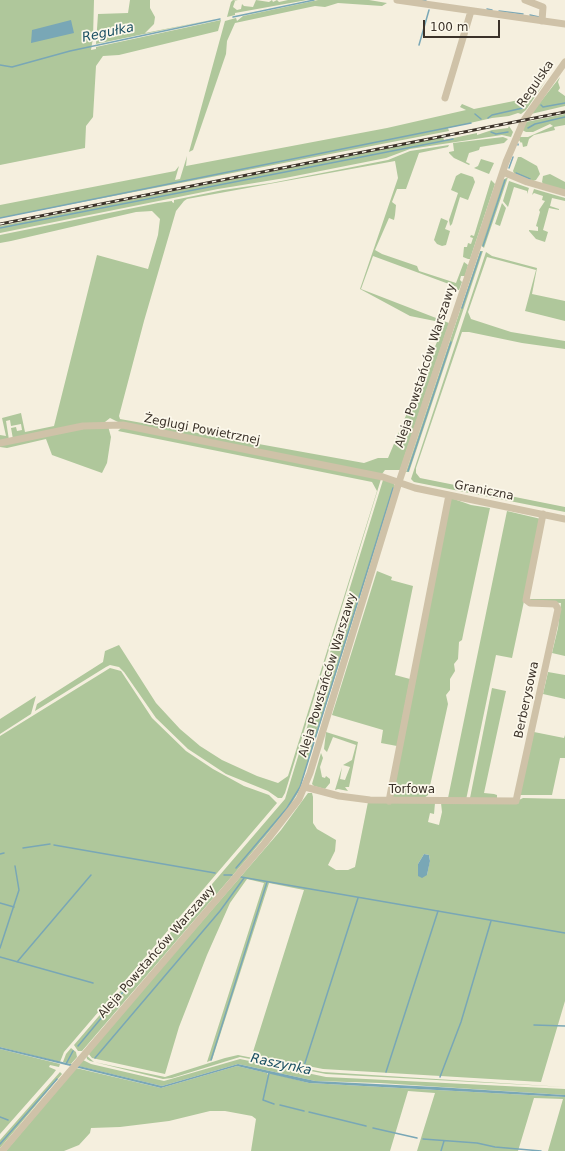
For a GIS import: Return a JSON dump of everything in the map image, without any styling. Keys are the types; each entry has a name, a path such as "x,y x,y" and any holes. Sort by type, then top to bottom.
{"street":[{"path":"397,0 565,24"},
{"path":"525,0 543,7 542,21"},
{"path":"445,98 471,11"},
{"name":"Regulska","path":"524,120 565,62"},
{"name":"Aleja Powstańców Warszawy","path":"2,1151 297,803 305,787 399,482 503,172 524,120"},
{"path":"503,172 527,182 565,193"},
{"name":"Żeglugi Powietrznej","path":"0,443 75,427 114,424 381,476 399,482"},
{"name":"Graniczna","path":"399,482 410,487 565,519"},
{"path":"389,801 449,495"},
{"name":"Berberysowa","path":"518,798 558,607 555,604 528,603 526,599 543,514"},
{"name":"Torfowa","path":"305,787 339,796 389,801 515,802 518,798"}],"green space":[{"path":"0,0 94,0 93,38 91,50 96,49 96,47 221,20 218,31 119,55 103,56 96,66 93,117 86,126 85,148 0,165"},
{"path":"130,0 150,0 150,8 155,17 154,24 145,33 216,19 96,44 98,14 128,13"},
{"path":"233,0 238,1 235,1 233,7 237,10 241,9 242,4 244,6 253,7 256,0 269,2 272,0 273,2 277,0 279,2 288,0 307,0 235,13 235,15 227,17 231,2"},
{"path":"318,0 369,0 387,3 382,6 338,3 325,7 315,6 235,23 227,41 226,54 193,150 189,152 225,21 236,18 237,21 243,16"},
{"path":"560,77 558,82 560,88 558,91 565,96 565,106 531,114"},
{"path":"547,79 526,110 521,114 518,113 448,128 449,131 0,218 0,205 175,171 179,166 175,180 180,179 187,156 186,166 387,128 466,110 460,107 462,104 474,109 534,97"},
{"path":"565,114 565,125 554,127 555,130 534,135 529,139 527,146 523,147 522,142 521,143 519,140 520,137 528,137 553,126 550,124 533,132 526,132 522,130 526,122"},
{"path":"509,126 513,132 511,137 502,135 410,149 386,158 285,178 218,189 0,233 0,226 443,137 444,140 477,133 477,135 492,130 508,128"},
{"path":"503,137 508,139 504,143 480,147 479,150 469,153 466,162 470,164 469,165 454,158 449,153 454,151 453,143"},
{"path":"449,145 448,147 419,153 406,189 397,189 392,202 396,205 394,220 389,218 375,250 382,254 417,266 419,271 456,283 464,262 468,265 465,276 461,276 460,280 462,282 459,290 456,290 457,287 373,256 361,289 449,323 400,470 385,470 382,474 118,422 110,418 105,422 13,439 11,428 16,427 17,431 22,430 21,424 11,426 10,420 6,421 9,440 0,440 0,435 6,436 2,418 21,413 25,432 54,426 97,255 148,269 158,235 160,219 152,211 136,212 0,243 0,235 158,203 172,201 174,203 174,200 223,190 271,183 388,160 410,151","holes":["395,161 398,178 360,289 410,316 445,323 388,458 378,458 364,463 120,419 119,416 144,321 176,211 184,201 187,199"]},
{"path":"518,157 521,157 537,166 540,174 536,180 533,181 515,175 513,171"},
{"path":"481,159 494,163 489,174 474,168 478,166"},
{"path":"461,173 473,177 475,182 468,200 460,197 452,224 450,226 449,220 458,193 451,190 456,176"},
{"path":"550,174 565,182 565,190 544,185 542,182 543,176"},
{"path":"508,177 484,248 481,245 503,180"},
{"path":"491,180 495,184 470,259 468,259 463,257 464,247 467,247 468,243 471,244 473,238 470,237 471,235 474,236"},
{"path":"509,181 529,188 527,194 527,191 514,187 508,207 503,201"},
{"path":"534,189 565,198 565,201 552,198 550,206 559,210 549,208 543,230 548,232 545,242 536,239 529,231 538,231 538,227 536,226 540,212 539,210 545,201 542,200 543,196 534,193 532,195"},
{"path":"502,203 506,208 500,226 495,224"},
{"path":"441,218 448,221 445,229 450,231 446,245 442,246 437,244 434,240"},
{"path":"480,251 483,251 409,472 406,472"},
{"path":"486,252 492,256 537,268 532,294 565,301 565,321 525,311 536,270 487,257 468,312 471,319 511,332 565,341 565,349 462,332 416,468 416,473 420,478 565,507 565,512 414,482 411,479"},
{"path":"108,426 111,437 107,463 102,473 52,455 46,439 7,448 0,447 0,445 58,432"},
{"path":"122,427 381,479 285,793 282,798 278,798 268,791 226,774 188,749 156,718 119,667 110,665 106,667 35,711 37,704 103,662 105,651 119,645 156,703 180,729 200,746 222,760 257,776 278,783 288,776 377,491 372,482 118,431"},
{"path":"383,480 392,481 395,486 299,791 290,806 245,861 82,1051 78,1051 74,1045 285,799"},
{"path":"451,498 471,505 490,508 462,640 459,642 458,659 454,664 455,671 450,679 450,690 446,695 448,704 428,795 423,799 394,799 391,793"},
{"path":"507,511 541,519 512,658 496,655 466,800 448,798"},
{"path":"377,571 392,577 391,580 413,586 395,675 410,679 397,746 381,743 383,730 332,715"},
{"path":"530,599 565,599 565,656 552,653 558,628 561,603 530,601"},
{"path":"110,668 121,671 152,718 186,751 213,769 244,786 269,795 277,803 64,1052 60,1062 0,1047 0,736"},
{"path":"548,672 565,675 565,699 543,694"},
{"path":"492,688 506,691 484,793 497,795 497,799 470,798"},
{"path":"36,696 31,714 0,734 0,719"},
{"path":"326,732 358,742 349,787 345,787 348,791 338,789 335,790 342,767 340,779 345,780 350,767 343,765 352,760 356,745 333,737 327,752 324,749"},
{"path":"534,732 564,738 565,735 565,758 560,758 552,795 520,795"},
{"path":"321,753 323,758 320,767 322,777 325,778 326,776 330,779 330,783 325,789 312,784"},
{"path":"308,793 312,793 313,823 317,829 336,840 335,851 328,865 336,870 348,870 355,867 368,802 435,803 434,814 430,813 428,822 439,825 442,812 441,803 518,804 519,800 523,798 565,799 565,1001 541,1082 323,1069 252,1055 304,890 269,883 212,1060 207,1062 264,883 247,879 230,903 207,955 179,1027 165,1074 92,1058 88,1053 281,830","holes":["424,854 429,855 430,860 427,875 418,871 418,864"]},
{"path":"71,1048 76,1052 77,1057 71,1064 63,1062 66,1054"},
{"path":"0,1049 60,1064 59,1067 50,1065 49,1067 56,1070 0,1134"},
{"path":"86,1055 94,1062 87,1059"},
{"path":"238,1055 323,1072 565,1087 326,1074 240,1057 172,1078 163,1079 94,1062 165,1077"},
{"path":"240,1059 326,1077 565,1089 565,1095 380,1083 315,1081 238,1064 162,1086 78,1066 83,1060 91,1064 164,1081"},
{"path":"237,1066 267,1073 268,1075 270,1073 309,1083 565,1097 565,1151 548,1151 563,1099 534,1098 518,1151 417,1151 435,1093 408,1091 390,1151 251,1151 256,1119 252,1116 225,1111 210,1111 169,1121 120,1127 91,1128 90,1133 79,1145 64,1151 6,1151 76,1068 161,1088"},
{"path":"60,1072 62,1074 0,1148 0,1140"}],"water":[{"path":"71,20 74,33 31,43 32,30"},
{"path":"424,854 429,855 430,861 427,875 422,878 418,876 418,864"},
{"path":"0,1047 162,1086 238,1064 315,1081 565,1095 565,1097 309,1083 237,1066 161,1088 0,1049"}],"waterway":[{"name":"Regułka","path":"233,17 314,0"},
{"path":"422,0 426,1"},
{"path":"487,9 492,10"},
{"path":"419,45 429,10"},
{"path":"499,11 523,14"},
{"path":"530,15 539,17"},
{"name":"Regułka","path":"0,65 12,67 70,51 220,19"},
{"path":"541,105 543,107 565,103"},
{"path":"488,118 492,115 523,108"},
{"path":"475,114 481,119"},
{"path":"528,128 535,124 565,117"},
{"path":"0,218 471,123"},
{"path":"491,132 496,134 508,132"},
{"path":"0,228 453,139"},
{"path":"509,168 513,157"},
{"path":"516,173 530,179"},
{"path":"483,246 505,180"},
{"path":"462,308 481,252"},
{"path":"408,471 451,342"},
{"path":"236,868 287,808 300,787 393,488"},
{"path":"23,848 50,844"},
{"path":"54,845 215,873"},
{"path":"0,854 4,853"},
{"path":"0,948 19,890 15,866"},
{"path":"17,962 91,875"},
{"path":"224,875 232,875"},
{"path":"241,877 565,933"},
{"path":"95,1058 220,911 244,878"},
{"path":"211,1060 267,882"},
{"name":"Raszynka","path":"304,1066 358,898"},
{"path":"0,903 14,907"},
{"path":"386,1072 438,911"},
{"path":"440,1077 461,1022 491,921"},
{"path":"0,957 93,983"},
{"path":"78,1046 123,992"},
{"path":"534,1025 565,1026"},
{"path":"66,1064 73,1051"},
{"name":"Raszynka","path":"269,1073 263,1100 274,1104"},
{"path":"0,1144 57,1079"},
{"path":"280,1105 304,1111"},
{"path":"309,1112 366,1126"},
{"path":"0,1117 8,1120"},
{"path":"373,1128 417,1138"},
{"path":"423,1139 477,1143 495,1147 541,1151"},
{"path":"441,1151 444,1141"}],"railway":[{"path":"0,224 565,112"}]}
